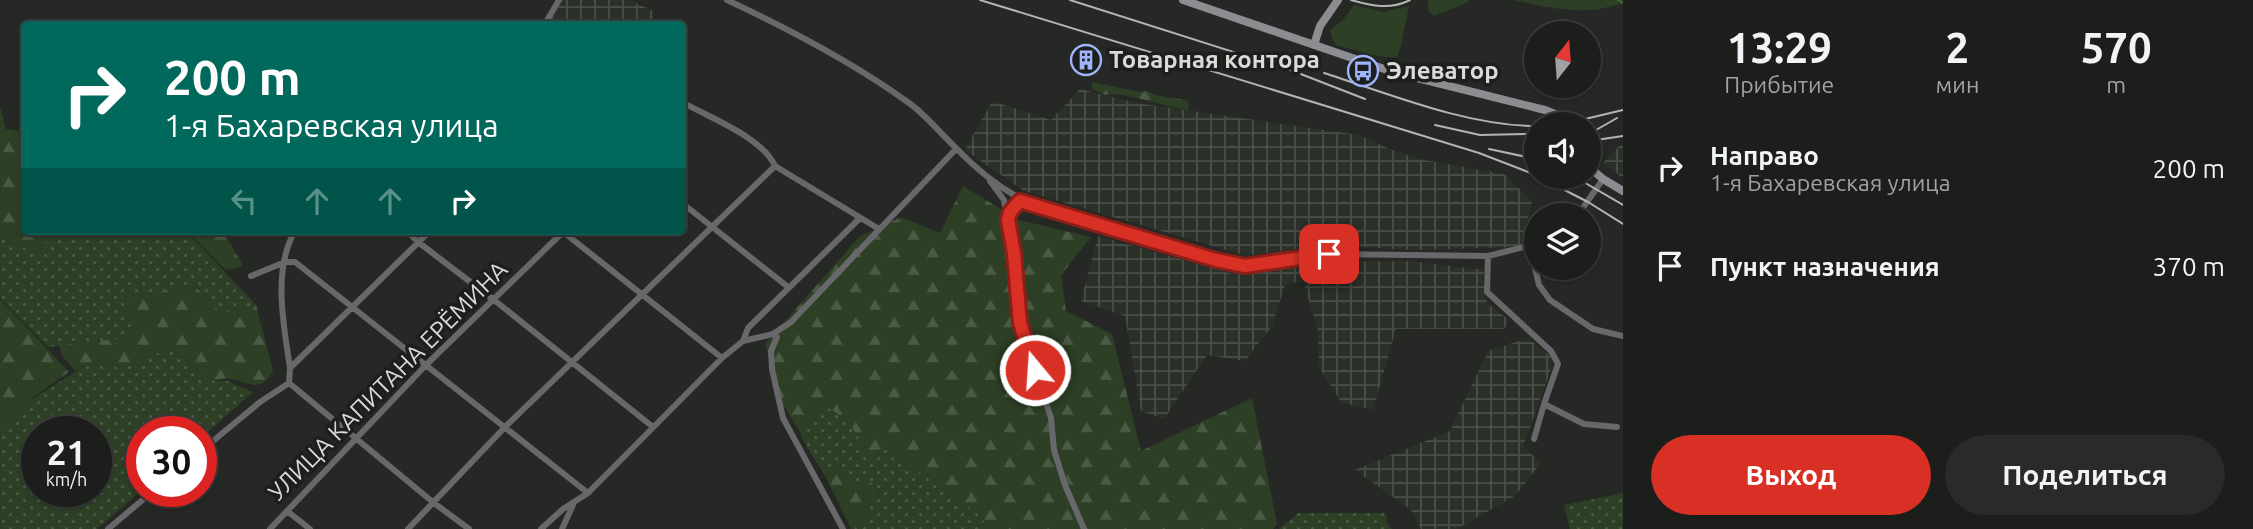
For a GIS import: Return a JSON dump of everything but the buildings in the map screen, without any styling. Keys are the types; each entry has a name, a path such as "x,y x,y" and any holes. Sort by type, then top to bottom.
{"main road":[{"path":"1183,0 1393,72 1549,112"},
{"path":"1314,45 1320,26 1338,0"},
{"path":"1603,180 1623,191"}],"street":[{"path":"547,21 559,0"},
{"path":"727,0 871,76 918,110 956,149 1020,201 1216,260 1245,266 1329,254 1488,256 1524,247"},
{"path":"686,107 754,142 767,152 775,166 879,229"},
{"path":"541,529 563,509 588,493 722,358 743,341 773,334 791,322 956,149"},
{"path":"408,529 505,427 775,166"},
{"path":"986,175 1004,200 1014,253 1020,323 1051,418 1054,450 1065,485 1084,529"},
{"path":"1587,203 1603,180"},
{"path":"1008,220 1010,212 1020,201"},
{"path":"686,206 788,287"},
{"path":"743,341 748,327 860,218"},
{"path":"289,383 290,369 281,309 285,262 293,235"},
{"path":"411,235 653,427"},
{"path":"290,369 426,235"},
{"name":"УЛИЦА КАПИТАНА ЕРЁМИНА","path":"270,529 426,365 559,235"},
{"path":"568,235 722,358"},
{"path":"1488,256 1487,292 1556,357 1558,364 1534,439"},
{"path":"251,276 285,262 295,262 588,493"},
{"path":"1540,280 1543,293 1593,330 1623,336"},
{"path":"773,334 777,337 771,351 772,369 783,418 843,529"},
{"path":"289,383 469,529"},
{"path":"217,438 260,402 289,383"},
{"path":"1544,404 1584,424 1618,427"},
{"path":"562,529 573,503"},
{"path":"108,529 134,507"},
{"path":"287,511 310,529"}],"shaded area":[{"path":"563,0 630,0 655,12 652,21 551,21"},
{"path":"1080,89 1136,103 1359,135 1419,159 1504,174 1532,201 1524,203 1522,247 1412,250 1322,245 1247,256 1024,191 965,150 992,101 1051,120"},
{"path":"1623,143 1623,178 1603,163"},
{"path":"1098,236 1233,274 1312,262 1410,261 1485,270 1482,277 1487,303 1509,320 1504,329 1396,329 1373,410 1341,402 1319,367 1318,330 1303,281 1285,285 1272,326 1245,361 1207,355 1164,419 1141,411 1125,316 1081,301"},
{"path":"1528,338 1550,356 1552,367 1523,446 1541,463 1516,495 1457,529 1421,529 1411,510 1355,470 1450,431 1488,351"}],"green space":[{"path":"1427,0 1470,0 1434,16 1429,12"},
{"path":"1514,0 1623,0 1623,4 1595,10 1572,10"},
{"path":"1354,5 1383,12 1409,6 1397,57 1337,46 1330,30 1343,20"},
{"path":"1092,82 1188,101 1189,110 1121,95 1105,95 1092,89"},
{"path":"0,107 6,129 21,132 21,235 51,235 37,254 0,237"},
{"path":"963,186 1019,220 1091,237 1061,275 1066,311 1112,334 1141,451 1252,398 1277,524 1273,529 983,529 984,518 965,505 953,503 943,489 869,453 827,407 800,432 780,400 765,344 859,237 901,217 940,233"},
{"path":"51,235 190,235 256,305 221,313 195,286 125,297 133,337 48,347 0,298 0,237 37,254"},
{"path":"191,235 225,235 243,266 226,270"},
{"path":"195,286 221,313 256,305 273,371 266,380 254,385 232,379 214,381 169,348 122,368 90,363 76,371 63,357 59,345 133,337 125,297"},
{"path":"0,299 69,372 33,397 0,428"},
{"path":"169,348 214,381 228,381 253,392 217,424 217,416 126,416 126,504 97,529 0,529 0,428 30,400 90,363 122,368"},
{"path":"827,407 848,421 869,453 885,448 943,489 953,502 965,505 984,518 983,529 860,529 858,523 870,518 870,505 881,493 865,475 858,477 863,487 861,492 853,489 842,466 825,475 800,432"},
{"path":"842,465 857,477 865,475 881,494 871,518 858,523 860,529 851,529 825,475"},
{"path":"1623,493 1623,529 1570,529 1564,505"},
{"path":"1298,513 1386,513 1387,523 1392,529 1279,529"}],"waterway":[{"path":"1618,0 1623,3"}],"tram line":[{"path":"1351,0 1381,6 1410,0"}],"railway":[{"path":"980,0 1479,153 1524,170"},
{"path":"1070,0 1293,71 1365,99"},
{"path":"1324,73 1456,115 1524,126"},
{"path":"1601,115 1623,110"},
{"path":"1601,127 1617,118"},
{"path":"1435,125 1480,135 1524,134"},
{"path":"1601,139 1623,136"},
{"path":"1489,149 1524,156"},
{"path":"1563,189 1623,224"},
{"path":"1596,189 1623,205"}],"place":[{"name":"Товарная контора","path":"1086,60"},
{"name":"Элеватор","path":"1363,71"}],"route":[{"path":"1035,370 1020,323 1014,253 1008,220 1010,212 1020,201 1216,260 1245,266 1329,254"}]}
